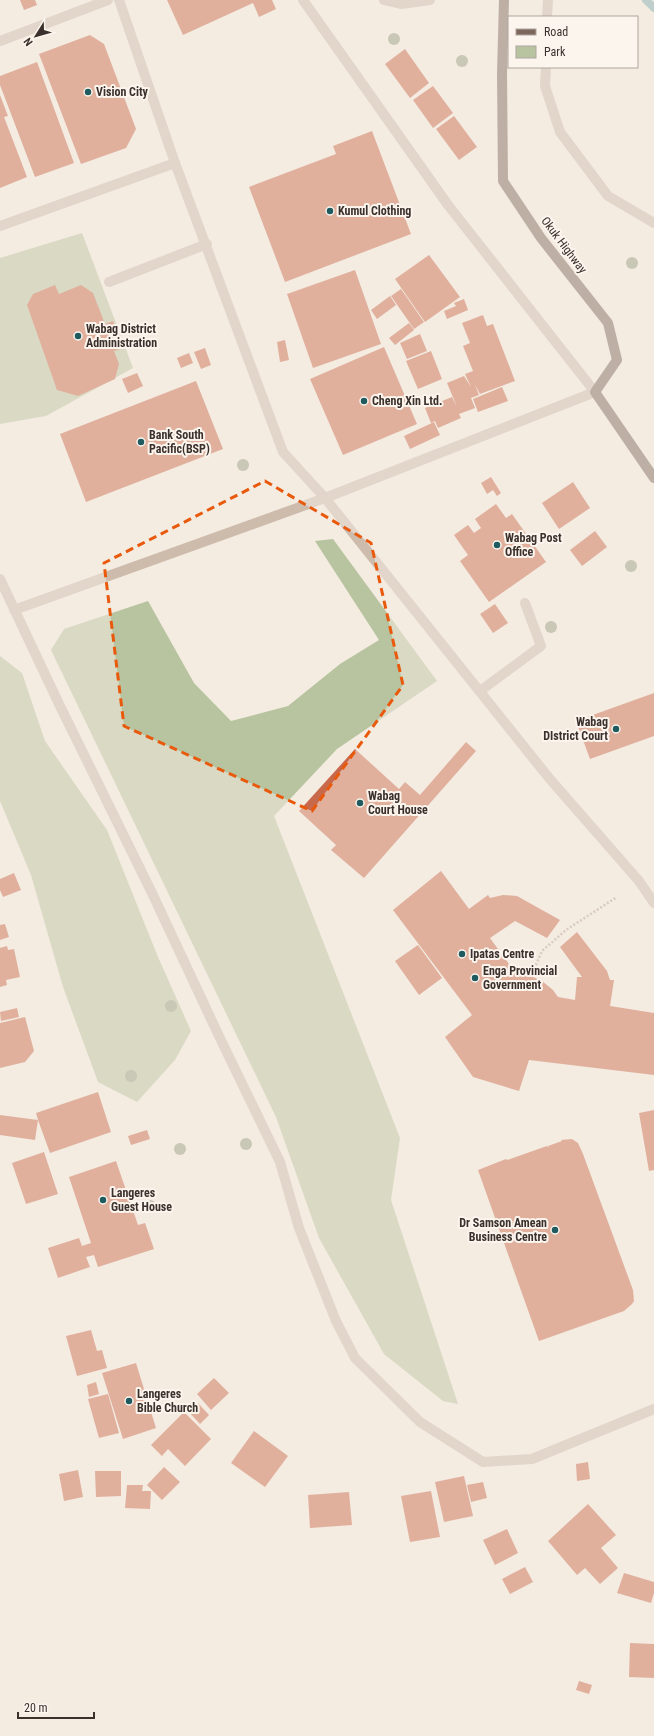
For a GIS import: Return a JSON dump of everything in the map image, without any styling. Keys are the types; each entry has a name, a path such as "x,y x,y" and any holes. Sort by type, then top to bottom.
{"main road":[{"name":"Okuk Highway","path":"504,0 502,181 541,238 608,323 617,360 595,392"},
{"path":"595,392 654,478"}],"street":[{"path":"0,41 108,0"},
{"path":"119,0 175,163 207,244 284,452 325,498 549,778 639,881 654,903"},
{"path":"14,610 325,498 595,392 448,205 303,0"},
{"path":"384,0 401,4 430,0"},
{"path":"547,16 548,0"},
{"path":"546,68 546,86 560,132 608,196 654,223"},
{"path":"0,226 175,163"},
{"path":"109,282 207,244"},
{"path":"0,579 58,704 152,893 280,1162 299,1228 336,1321 354,1358 420,1422 483,1462 532,1459 654,1409"},
{"path":"480,691 541,646 525,603"}],"path":[{"path":"531,976 542,951 566,930 617,897"}],"highlighted area":[{"path":"265,481 371,543 403,685 312,811 124,726 104,563"}],"green space":[{"path":"82,233 133,368 46,416 0,424 0,258"},
{"path":"333,539 437,681 337,749 274,816 400,1138 391,1200 458,1404 443,1401 384,1354 319,1238 276,1117 51,650 64,629 148,601 194,683 231,721 288,706 340,664 379,640 315,541"},
{"path":"0,656 22,673 45,741 107,830 158,957 191,1031 175,1060 137,1102 98,1082 63,987 31,875 0,801"}],"building":[{"path":"20,0 35,0 37,5 24,10"},
{"path":"167,0 272,0 276,9 259,17 253,3 183,35"},
{"name":"Vision City","path":"90,35 104,44 136,129 126,148 81,164 39,54"},
{"path":"405,49 429,83 410,98 385,64"},
{"path":"37,62 74,163 35,177 0,85 0,76"},
{"path":"433,86 453,113 433,128 413,100"},
{"path":"0,95 8,116 4,117 27,177 0,188"},
{"path":"454,116 477,147 459,160 436,129"},
{"name":"Kumul Clothing","path":"372,131 411,234 285,282 249,187 336,154 333,146"},
{"path":"429,255 460,297 425,322 395,279"},
{"path":"355,270 381,344 313,368 287,294"},
{"name":"Wabag District Administration","path":"55,285 59,294 81,285 93,293 105,324 113,321 123,348 114,351 119,364 115,379 78,396 57,390 27,305 33,294"},
{"path":"401,289 424,322 414,329 391,296"},
{"path":"390,296 396,305 377,319 371,310"},
{"path":"464,299 468,310 447,319 444,311 456,306 454,303"},
{"path":"483,315 487,326 493,324 515,381 480,394 475,385 479,395 471,398 475,408 459,414 461,418 438,428 435,421 431,423 425,408 452,397 457,407 447,383 464,376 471,387 465,374 473,371 463,346 470,343 462,323"},
{"path":"409,323 414,330 395,345 389,338"},
{"path":"420,334 427,351 407,359 400,343"},
{"path":"285,340 289,360 280,362 277,342"},
{"name":"Cheng Xin Ltd.","path":"384,347 417,424 343,455 310,379"},
{"path":"205,348 211,365 201,369 194,352"},
{"path":"431,351 442,379 418,389 406,361"},
{"path":"189,353 193,363 181,368 177,358"},
{"path":"137,373 143,386 128,393 122,379"},
{"name":"Bank South Pacific(BSP)","path":"196,381 223,449 86,502 60,434"},
{"path":"502,387 508,401 478,412 473,399"},
{"path":"434,422 440,435 410,449 404,436"},
{"path":"491,477 501,493 497,496 493,490 487,494 481,483"},
{"path":"573,482 590,508 559,529 542,503"},
{"name":"Wabag Post Office","path":"496,504 506,518 512,514 546,562 489,602 460,561 468,555 454,535 468,525 474,533 481,528 475,519"},
{"path":"595,531 607,547 582,566 570,550"},
{"path":"495,604 508,623 493,633 480,614"},
{"name":"Wabag DIstrict Court","path":"654,693 654,736 590,759 576,721"},
{"name":"Wabag Court House","path":"466,742 476,751 364,878 331,850 336,845 299,811 355,749 399,789 405,782 420,795"},
{"path":"441,871 469,909 488,895 490,898 503,895 517,896 560,920 547,938 515,921 490,938 517,975 531,976 542,981 553,990 558,997 575,1000 577,977 582,977 560,947 577,932 607,971 610,980 614,980 610,1006 654,1013 654,1075 529,1060 519,1091 473,1077 445,1037 472,1015 393,910"},
{"path":"14,873 21,890 3,897 0,890 0,879"},
{"path":"5,924 9,937 0,940 0,925"},
{"path":"418,945 442,978 419,995 395,961"},
{"path":"7,946 8,950 14,949 20,977 6,980 7,985 0,987 0,948"},
{"path":"17,1008 19,1017 1,1021 0,1012"},
{"path":"25,1017 34,1051 25,1062 0,1068 0,1023"},
{"path":"98,1092 111,1132 50,1153 36,1113"},
{"path":"654,1110 654,1170 649,1171 639,1113"},
{"path":"0,1115 38,1120 35,1140 0,1135"},
{"path":"147,1130 150,1139 131,1145 128,1136"},
{"name":"Dr Samson Amean Business Centre","path":"572,1139 578,1143 583,1154 633,1290 634,1301 624,1311 539,1341 478,1170 547,1146 549,1148 548,1146 562,1141 561,1140"},
{"path":"44,1152 58,1194 26,1204 12,1163"},
{"name":"Langeres Guest House","path":"116,1161 138,1225 145,1223 154,1249 98,1267 94,1255 86,1257 90,1267 58,1278 48,1248 79,1238 82,1246 91,1243 69,1177"},
{"path":"91,1330 97,1351 102,1350 107,1368 77,1376 66,1336"},
{"name":"Langeres Bible Church","path":"136,1363 156,1428 123,1439 102,1373"},
{"path":"214,1378 229,1393 211,1410 197,1394"},
{"path":"96,1382 99,1394 89,1397 87,1385"},
{"path":"108,1394 119,1433 99,1438 88,1399"},
{"path":"198,1403 209,1415 200,1424 188,1411"},
{"path":"184,1412 211,1439 185,1466 168,1449 162,1456 151,1445"},
{"path":"254,1431 288,1456 265,1487 231,1463"},
{"path":"588,1462 590,1479 577,1481 576,1464"},
{"path":"164,1467 180,1482 162,1500 147,1485"},
{"path":"78,1470 83,1497 64,1501 59,1474"},
{"path":"95,1471 121,1471 121,1496 96,1497"},
{"path":"464,1476 473,1516 444,1522 435,1482"},
{"path":"483,1482 487,1498 471,1502 467,1485"},
{"path":"127,1485 143,1485 142,1491 151,1491 150,1509 125,1508"},
{"path":"431,1491 440,1537 410,1542 401,1496"},
{"path":"349,1492 352,1525 310,1528 308,1495"},
{"path":"588,1504 616,1535 601,1548 618,1568 600,1584 585,1568 577,1575 548,1541"},
{"path":"507,1529 518,1553 495,1565 483,1540"},
{"path":"525,1567 533,1582 510,1594 502,1579"},
{"path":"624,1573 654,1582 654,1593 651,1603 617,1593"},
{"path":"630,1643 654,1644 654,1678 629,1677"},
{"path":"579,1681 592,1685 589,1694 576,1690"}],"waterway":[{"path":"646,0 654,8"}],"place":[{"name":"Vision City","path":"88,92"},
{"name":"Kumul Clothing","path":"330,211"},
{"name":"Wabag District Administration","path":"78,336"},
{"name":"Cheng Xin Ltd.","path":"364,401"},
{"name":"Bank South Pacific(BSP)","path":"141,442"},
{"name":"Wabag Post Office","path":"497,545"},
{"name":"Wabag DIstrict Court","path":"616,729"},
{"name":"Wabag Court House","path":"360,803"},
{"name":"Ipatas Centre","path":"462,954"},
{"name":"Enga Provincial Government","path":"475,978"},
{"name":"Langeres Guest House","path":"103,1200"},
{"name":"Dr Samson Amean Business Centre","path":"555,1230"},
{"name":"Langeres Bible Church","path":"129,1401"}]}
